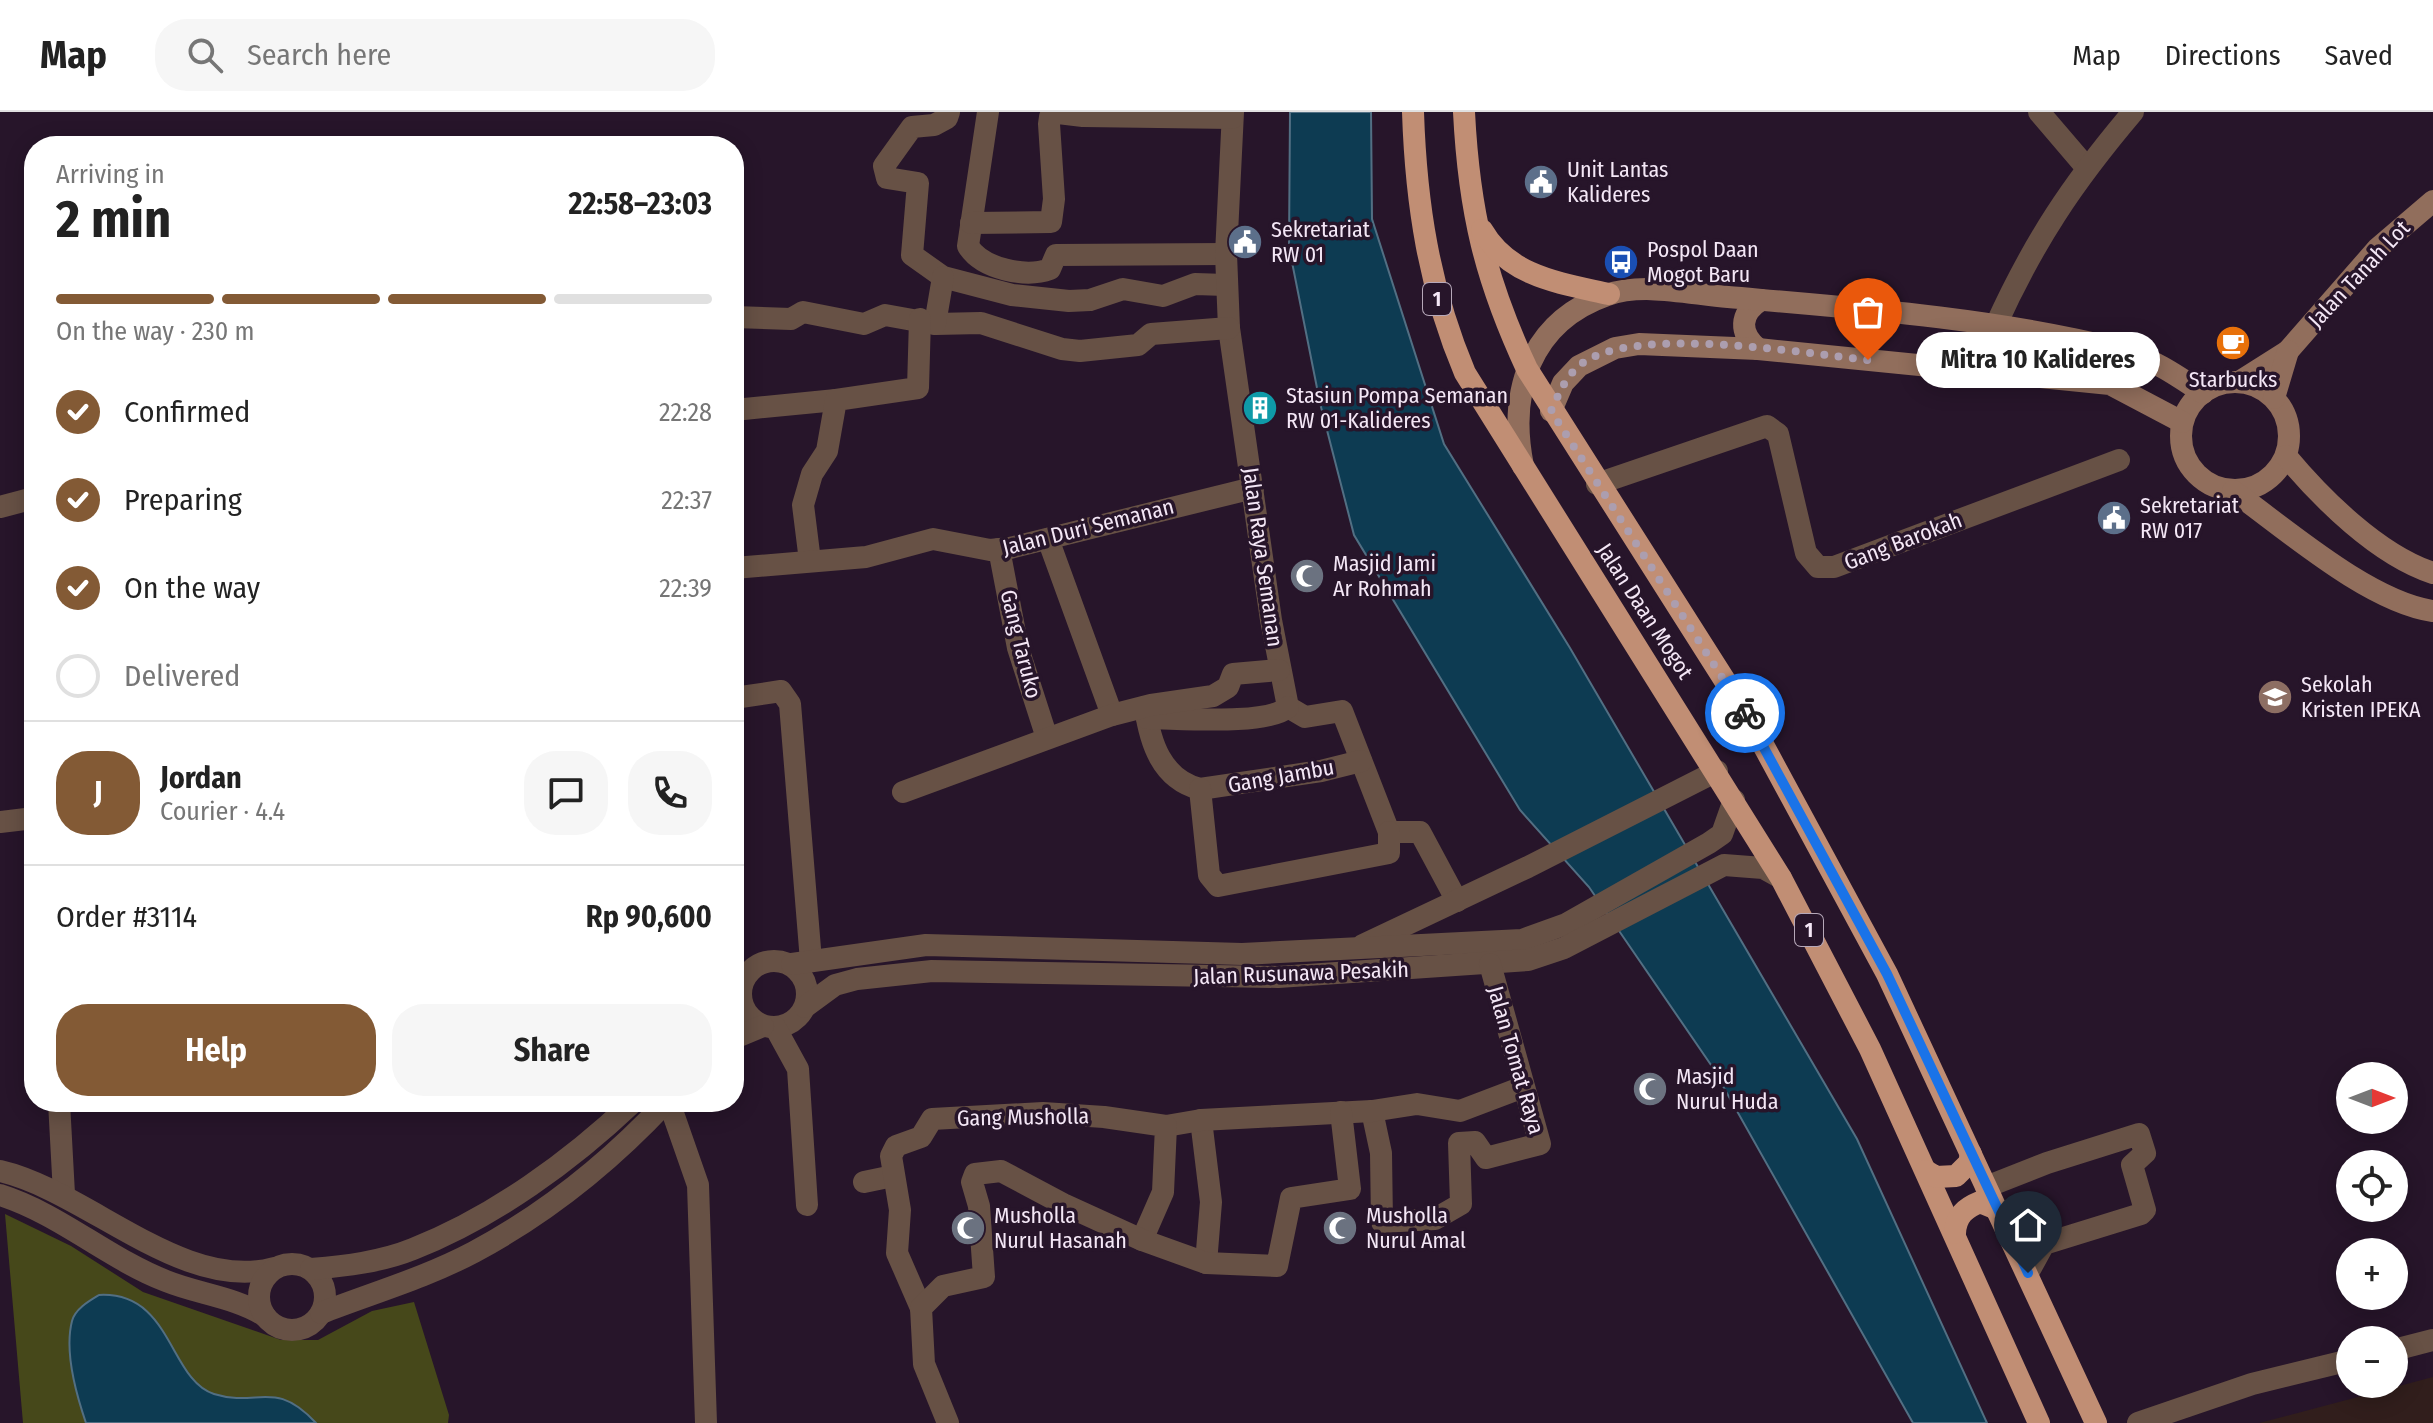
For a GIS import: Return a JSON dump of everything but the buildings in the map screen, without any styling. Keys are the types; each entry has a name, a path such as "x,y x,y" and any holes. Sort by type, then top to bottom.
{"highway":[{"name":"Jalan Daan Mogot","path":"1413,112 1415,186 1437,299 1465,373 1717,771 1781,878 1870,1049 2039,1423"},
{"name":"Jalan Daan Mogot","path":"1464,112 1474,215 1490,283 1527,369 1597,484 1648,557 1748,717 1887,974 2096,1423"},
{"path":"1474,215 1489,242 1510,264 1545,278 1609,294"},
{"path":"1926,1171 1936,1177 1956,1176 1969,1163 1971,1154"},
{"path":"1955,1233 1955,1223 1969,1207 1980,1202 1997,1209"}],"main road":[{"name":"Jalan Tanah Lot","path":"2239,382 2288,351 2369,258 2433,201"},
{"path":"1523,468 1516,416 1527,369 1548,333 1587,304 1609,294 1644,290 1995,327 2118,349 2155,361 2203,393"},
{"path":"1758,349 1744,333 1743,323 1745,313 1761,300"},
{"path":"1551,411 1563,383 1579,366 1615,348 1639,344 1758,349 2110,384 2182,422"},
{"name":"Jalan Tanah Lot","path":"2274,398 2288,351"},
{"path":"2233,491 2265,482 2286,456 2288,426 2274,398 2258,387 2239,382 2219,384 2203,393 2190,406 2182,422 2183,450 2197,476 2214,487 2233,491 2372,589 2418,609 2433,611"},
{"path":"2286,456 2325,502 2393,552 2433,573"}],"street":[{"path":"949,112 947,118 934,125 912,127 884,166 887,178 918,183 912,255 943,277 1012,295 1069,301 1090,300 1123,289 1163,296 1195,284 1226,285"},
{"path":"988,112 968,246 982,262 1026,272 1050,269 1056,255 1226,254"},
{"path":"2039,112 2086,167"},
{"path":"1995,327 2026,258 2086,167 2133,112"},
{"path":"971,223 1051,222 1054,199 1048,130 1053,114 1232,115"},
{"name":"Jalan Raya Semanan","path":"1232,115 1226,254 1229,328 1279,670 1288,707"},
{"path":"744,409 918,388 927,322 943,277"},
{"path":"744,317 791,319 803,312 864,324 885,315 927,322 981,323 1062,349 1080,351 1138,345 1151,334 1229,328"},
{"path":"810,561 803,520 806,487 827,451 836,400"},
{"name":"Gang Barokah","path":"1597,484 1767,426 1778,434 1806,553 1818,567 1834,567 2119,460"},
{"name":"Jalan Duri Semanan","path":"744,567 866,557 933,539 999,549 1253,488"},
{"path":"0,507 24,501"},
{"path":"1048,539 1112,715"},
{"name":"Gang Taruko","path":"999,549 1018,648 1047,738"},
{"path":"1146,712 1213,696 1228,687 1233,674 1279,670"},
{"path":"744,697 781,691 790,704 801,963 807,985 805,1007 793,1022 744,1035"},
{"path":"903,792 1112,715 1146,712 1253,717 1279,715 1288,707 1305,717 1342,711 1389,832 1389,853 1218,886 1209,875 1200,789 1183,782 1152,750 1146,712"},
{"name":"Gang Jambu","path":"1200,789 1321,771 1361,761"},
{"name":"Jalan Rusunawa Pesakih","path":"1351,950 1528,867 1717,771"},
{"name":"Jalan Rusunawa Pesakih","path":"805,1007 835,985 857,979 932,971 1262,977 1490,964 1544,956 1570,933 1722,834 1734,800"},
{"path":"0,822 24,819"},
{"path":"1389,832 1420,832 1457,901"},
{"name":"Jalan Rusunawa Pesakih","path":"801,963 942,945 1242,954 1522,940 1570,933 1724,865 1763,868 1781,878"},
{"path":"744,982 749,972 764,961 801,963"},
{"name":"Jalan Tomat Raya","path":"1372,1111 1381,1153 1382,1222 1435,1219 1461,1204 1459,1143 1475,1142 1486,1158 1540,1144 1490,964"},
{"path":"744,1007 747,1013 769,1026 798,1069 807,1205"},
{"path":"1142,1240 1163,1192 1166,1126 1201,1120 1372,1111 1417,1104 1460,1111 1523,1087"},
{"path":"60,1112 64,1194"},
{"path":"311,1269 385,1258 442,1235 559,1165 621,1112"},
{"path":"0,1195 44,1212 164,1281 239,1303 265,1316 277,1327 294,1330 309,1325 321,1313 416,1278 475,1251 590,1175 656,1112"},
{"path":"671,1112 698,1185 706,1423"},
{"path":"948,1423 924,1364 921,1308 943,1286 984,1277 979,1206 972,1182 982,1171 1001,1171 1142,1240 1206,1263 1277,1266 1291,1198 1350,1189 1341,1112"},
{"name":"Gang Musholla","path":"921,1308 897,1253 900,1210 891,1151 921,1137 932,1119 1043,1113 1104,1117 1166,1126"},
{"path":"1201,1120 1211,1202 1206,1263"},
{"path":"1986,1187 2047,1163 2139,1134 2145,1153 2132,1165 2145,1210 2114,1223 2044,1244 2028,1273"},
{"path":"0,1171 64,1194 173,1255 245,1273 296,1263 311,1269 320,1279 325,1293 321,1313"},
{"path":"864,1182 893,1176"},
{"path":"265,1316 259,1296 261,1285 274,1268"},
{"path":"2408,1346 2433,1340"},
{"path":"2138,1423 2252,1384 2336,1363"}],"shaded area":[{"path":"5,1214 71,1246 143,1292 281,1340 318,1340 372,1311 414,1302 449,1415 448,1423 23,1423"},
{"path":"2433,1377 2433,1423 2259,1423 2354,1398 2408,1398 2408,1384"}],"water":[{"path":"1290,112 1371,112 1372,219 1444,444 1570,648 1857,1139 1987,1423 1913,1423 1711,1065 1589,887 1520,810 1354,535 1320,403 1289,247"},
{"path":"99,1295 123,1298 141,1307 156,1321 199,1386 214,1394 230,1397 266,1397 289,1401 316,1423 86,1423 72,1373 70,1333 76,1313"}],"way so far":[{"path":"1745,713 1648,557 1551,411 1563,383 1579,366 1615,348 1639,344 1758,349 1868,360"}],"place":[{"name":"Unit Lantas Kalideres","path":"1541,182"},
{"name":"Sekretariat RW 01","path":"1245,242"},
{"name":"Pospol Daan Mogot Baru","path":"1621,262"},
{"name":"Starbucks","path":"2233,343"},
{"name":"Mitra 10 Kalideres","path":"1868,360"},
{"name":"Stasiun Pompa Semanan RW 01-Kalideres","path":"1260,408"},
{"name":"Sekretariat RW 017","path":"2114,518"},
{"name":"Masjid Jami Ar Rohmah","path":"1307,576"},
{"name":"Sekolah Kristen IPEKA","path":"2275,697"},
{"name":"Masjid Nurul Huda","path":"1650,1089"},
{"name":"Musholla Nurul Hasanah","path":"968,1228"},
{"name":"Musholla Nurul Amal","path":"1340,1228"}],"route":[{"path":"1745,713 1887,974 2028,1273"}]}
